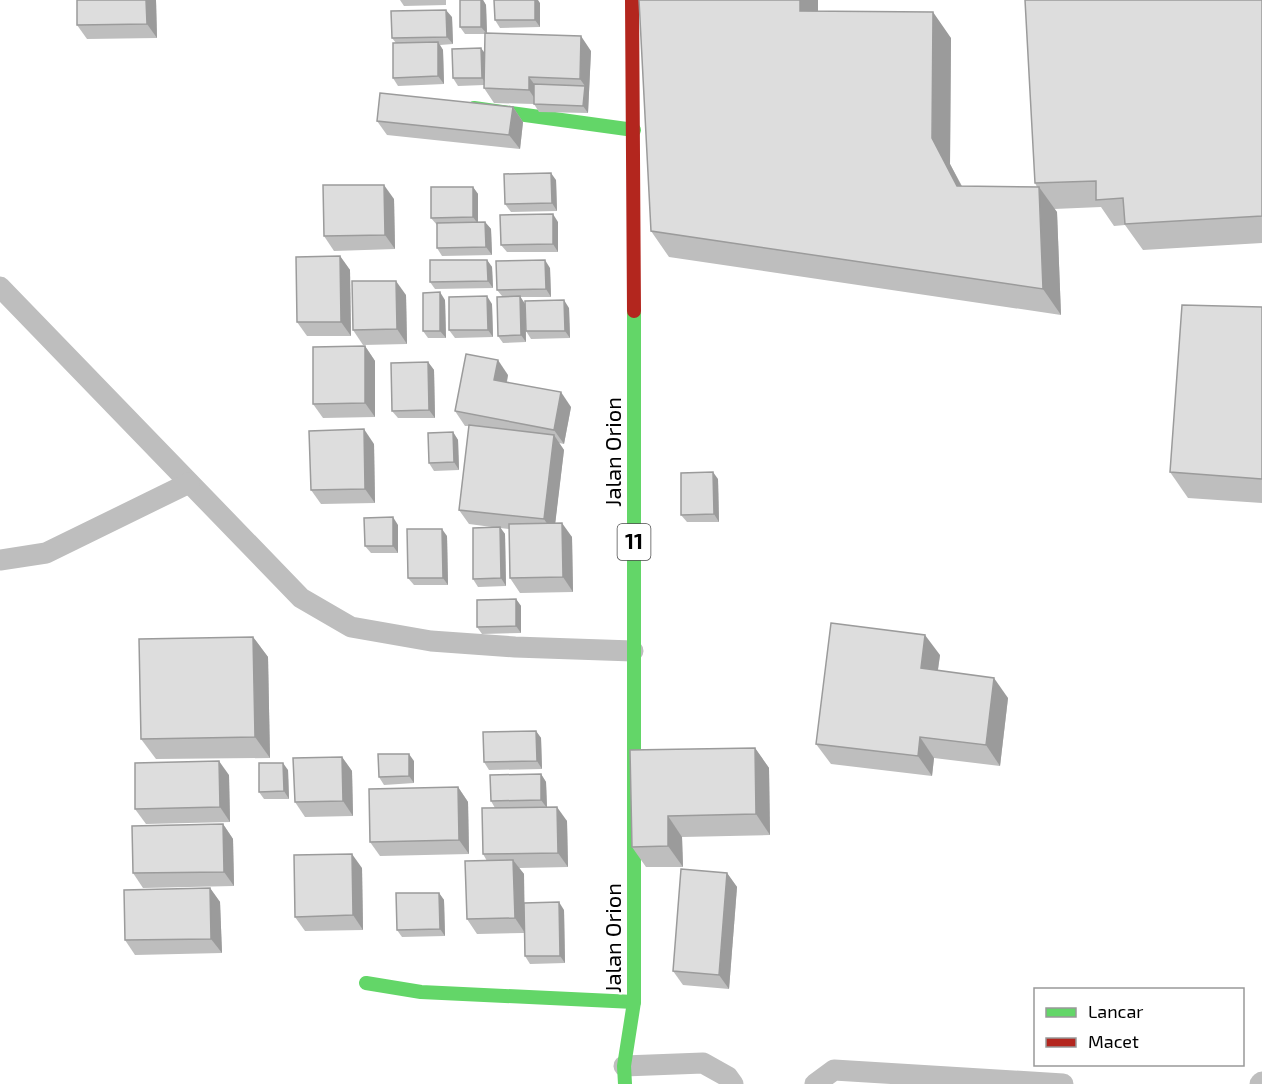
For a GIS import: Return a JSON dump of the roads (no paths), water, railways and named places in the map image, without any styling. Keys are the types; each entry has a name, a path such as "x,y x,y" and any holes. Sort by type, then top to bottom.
{"main road":[{"name":"Jalan Orion","path":"625,1075 634,1002 632,0"},
{"path":"465,107 634,130"},
{"path":"366,983 421,992 634,1002"}],"lane":[{"path":"0,287 301,598 351,627 431,641 515,647 633,651"},
{"path":"0,560 46,553 189,483"},
{"path":"625,1075 703,1063 728,1077 733,1084"},
{"path":"815,1084 834,1070 1063,1084"}]}
